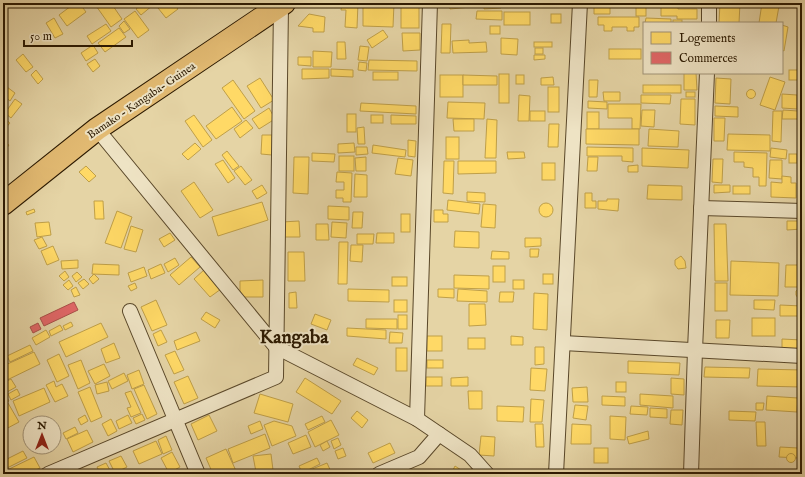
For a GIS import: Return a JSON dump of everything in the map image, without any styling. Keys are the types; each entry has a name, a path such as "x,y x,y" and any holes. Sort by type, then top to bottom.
{"main road":[{"name":"Bamako - Kangaba- Guinea","path":"3,204 97,129 282,4"}],"street":[{"path":"417,419 430,3"},
{"path":"556,474 580,3"},
{"path":"709,3 709,22"},
{"path":"48,474 276,377 282,4"},
{"path":"691,474 706,74"},
{"path":"97,129 276,347 417,419 470,455 487,474"},
{"path":"701,208 802,211"},
{"path":"130,311 198,474"},
{"path":"563,343 802,356"},
{"path":"379,474 419,457 440,434"}],"building: Logements":[{"path":"75,3 89,3 83,8 86,12 67,26 59,15"},
{"path":"94,3 111,3 122,19 111,27"},
{"path":"143,3 152,3 153,5 141,15 136,9"},
{"path":"154,3 173,3 178,9 166,18"},
{"path":"342,3 358,3 357,28 345,27 346,10 341,10"},
{"path":"363,3 394,3 393,27 363,26"},
{"path":"401,3 419,3 419,28 401,28"},
{"path":"449,3 480,3 481,6 450,9"},
{"path":"484,3 501,3 501,8 484,9"},
{"path":"594,3 615,4 610,4 610,14 594,14"},
{"path":"636,3 646,3 646,16 636,16"},
{"path":"661,3 678,3 678,9 697,9 697,19 677,19 677,16 661,16"},
{"path":"720,3 740,3 739,22 719,22"},
{"path":"762,3 779,6 776,22 759,22"},
{"path":"135,11 149,30 138,38 124,19"},
{"path":"477,11 502,11 502,20 476,19"},
{"path":"504,12 530,12 530,25 504,25"},
{"path":"309,14 325,17 324,32 313,32 313,28 298,26"},
{"path":"551,14 561,14 561,23 551,23"},
{"path":"598,17 639,17 639,27 634,27 634,31 627,31 627,27 612,27 612,31 604,31 604,25 598,25"},
{"path":"54,18 63,34 55,38 46,23"},
{"path":"646,18 671,19 671,22 645,22"},
{"path":"673,20 682,20 682,22 673,22"},
{"path":"124,21 130,29 124,33 119,26"},
{"path":"106,24 111,31 92,44 87,36"},
{"path":"442,24 451,24 450,53 441,53"},
{"path":"783,25 788,27 783,50"},
{"path":"490,26 500,26 500,34 490,34"},
{"path":"119,28 126,37 105,52 98,43"},
{"path":"383,30 388,37 372,48 367,40"},
{"path":"402,33 420,33 420,50 403,51"},
{"path":"501,38 518,39 517,55 501,54"},
{"path":"469,40 469,43 486,42 487,52 453,53 452,41"},
{"path":"337,42 345,42 346,59 337,59"},
{"path":"534,42 552,42 552,47 534,47"},
{"path":"93,45 98,53 86,61 81,53"},
{"path":"360,46 369,47 367,61 358,60"},
{"path":"535,48 543,48 543,54 535,54"},
{"path":"609,49 641,49 641,59 609,59"},
{"path":"313,51 332,52 331,67 313,67"},
{"path":"23,54 33,67 26,72 16,60"},
{"path":"534,55 545,55 545,59 534,60"},
{"path":"298,57 311,57 311,66 298,65"},
{"path":"95,59 100,66 93,72 87,64"},
{"path":"369,60 417,61 417,71 368,70"},
{"path":"359,62 367,63 366,71 358,70"},
{"path":"302,69 329,69 329,78 302,79"},
{"path":"331,69 353,70 353,77 331,76"},
{"path":"36,70 43,79 38,84 31,75"},
{"path":"789,70 802,70 802,80 789,80"},
{"path":"373,72 398,72 398,80 373,80"},
{"path":"499,74 509,74 509,103 499,103"},
{"path":"684,74 696,74 697,90 684,90"},
{"path":"440,75 463,75 463,97 440,97"},
{"path":"463,75 497,76 497,85 463,85"},
{"path":"516,75 524,75 524,84 516,84"},
{"path":"553,77 554,85 541,85 541,78"},
{"path":"770,77 785,82 775,110 760,105"},
{"path":"260,78 274,100 261,108 247,86"},
{"path":"716,78 731,79 730,104 715,103"},
{"path":"233,80 255,111 244,119 222,88"},
{"path":"589,80 598,80 597,97 589,97"},
{"path":"3,84 15,93 10,101 3,95"},
{"path":"643,85 681,85 681,93 643,93"},
{"path":"548,87 559,87 559,112 548,112"},
{"path":"751,89 756,94 751,99 746,94"},
{"path":"603,92 620,92 620,101 604,101"},
{"path":"686,92 695,92 695,97 686,97"},
{"path":"782,94 797,95 797,109 782,108"},
{"path":"519,95 530,96 529,121 518,121"},
{"path":"641,95 671,95 670,104 641,103"},
{"path":"800,95 802,95 802,109 799,109"},
{"path":"15,99 22,104 11,118 5,113"},
{"path":"681,99 695,99 695,125 680,124"},
{"path":"588,101 607,102 607,109 588,108"},
{"path":"448,102 485,103 484,119 447,118"},
{"path":"361,103 416,106 416,114 360,111"},
{"path":"608,104 641,104 640,129 632,129 632,118 608,118"},
{"path":"715,106 738,107 738,117 715,116"},
{"path":"232,107 242,121 216,139 206,126"},
{"path":"269,108 275,119 259,129 252,119"},
{"path":"642,110 655,110 654,127 641,126"},
{"path":"783,110 798,111 798,119 782,119"},
{"path":"530,111 545,111 545,121 530,121"},
{"path":"773,111 782,111 781,142 772,141"},
{"path":"587,112 599,112 599,129 587,129"},
{"path":"347,114 356,114 356,132 347,132"},
{"path":"194,115 212,140 203,147 185,121"},
{"path":"371,115 383,115 383,123 371,123"},
{"path":"391,115 416,116 416,124 391,124"},
{"path":"4,118 10,123 3,131 3,119"},
{"path":"714,118 725,118 724,141 714,141"},
{"path":"453,119 474,119 474,131 454,131"},
{"path":"487,119 497,120 496,158 485,158"},
{"path":"246,120 253,128 240,138 234,129"},
{"path":"549,124 559,124 558,147 548,147"},
{"path":"364,127 365,144 358,144 357,128"},
{"path":"586,129 639,129 639,145 586,144"},
{"path":"649,129 679,131 678,147 648,146"},
{"path":"728,134 770,135 770,151 727,150"},
{"path":"262,135 272,135 272,155 261,154"},
{"path":"446,137 459,137 459,159 446,159"},
{"path":"408,140 416,141 415,157 408,156"},
{"path":"3,141 9,145 3,153"},
{"path":"195,143 201,149 188,160 182,154"},
{"path":"354,143 355,152 338,153 338,144"},
{"path":"373,145 406,150 405,157 372,153"},
{"path":"356,147 367,147 368,154 356,155"},
{"path":"587,147 633,148 633,162 622,161 622,156 587,156"},
{"path":"642,148 689,150 688,168 642,166"},
{"path":"771,148 787,150 786,159 770,157"},
{"path":"227,151 239,166 233,170 222,155"},
{"path":"507,152 524,152 525,158 508,159"},
{"path":"734,152 767,153 766,186 759,186 759,177 753,177 753,168 744,167 744,162 734,162"},
{"path":"312,153 335,154 334,162 312,161"},
{"path":"789,154 797,154 797,163 789,163"},
{"path":"339,156 354,156 354,171 339,171"},
{"path":"294,157 309,157 308,194 293,193"},
{"path":"366,157 366,171 356,171 355,158"},
{"path":"588,157 598,157 597,171 587,171"},
{"path":"398,158 413,160 411,176 395,174"},
{"path":"713,159 723,159 722,183 712,182"},
{"path":"223,160 235,178 228,183 215,164"},
{"path":"770,160 782,160 782,179 769,178"},
{"path":"444,161 454,161 453,194 443,193"},
{"path":"458,161 496,161 496,173 458,174"},
{"path":"542,163 555,163 555,180 542,180"},
{"path":"638,165 638,172 628,172 628,166"},
{"path":"86,166 96,176 89,182 79,172"},
{"path":"241,166 252,180 245,185 234,171"},
{"path":"337,172 352,173 351,202 343,202 343,198 336,198 336,190 344,190 344,182 336,182"},
{"path":"355,174 367,175 367,197 354,197"},
{"path":"782,176 791,177 791,183 796,183 796,198 771,197 771,182 782,183"},
{"path":"194,182 213,210 200,218 181,191"},
{"path":"262,185 267,193 257,199 252,191"},
{"path":"648,185 682,186 682,200 647,199"},
{"path":"714,185 730,185 730,192 714,193"},
{"path":"733,186 750,186 750,194 733,194"},
{"path":"467,192 485,193 485,202 467,201"},
{"path":"585,193 592,193 592,201 596,201 596,208 585,208"},
{"path":"607,199 619,199 618,211 598,209 598,201 607,201"},
{"path":"448,200 480,204 479,214 447,210"},
{"path":"94,201 103,201 104,219 95,219"},
{"path":"262,202 268,220 218,236 212,217"},
{"path":"543,203 549,203 553,207 553,213 549,217 543,217 539,213 539,207"},
{"path":"483,204 496,205 495,228 481,227"},
{"path":"328,206 349,207 349,220 328,219"},
{"path":"34,209 35,212 27,215 26,212"},
{"path":"434,210 443,210 443,214 448,214 448,222 434,222"},
{"path":"117,211 132,217 121,248 105,243"},
{"path":"353,212 363,212 362,228 352,228"},
{"path":"401,214 410,214 410,232 401,232"},
{"path":"299,221 300,237 283,237 282,222"},
{"path":"787,221 802,221 802,229 787,230"},
{"path":"49,222 51,235 37,237 35,223"},
{"path":"332,222 347,223 346,238 331,237"},
{"path":"316,224 328,224 329,240 316,240"},
{"path":"714,224 726,224 728,281 715,281"},
{"path":"131,226 143,230 136,252 124,249"},
{"path":"455,231 479,232 479,248 454,247"},
{"path":"170,233 175,240 164,247 159,239"},
{"path":"377,233 394,233 394,243 376,243"},
{"path":"357,234 374,234 373,244 357,244"},
{"path":"42,237 47,246 39,249 34,240"},
{"path":"525,238 541,238 541,246 525,247"},
{"path":"339,242 348,242 347,284 338,284"},
{"path":"351,245 363,245 362,262 350,261"},
{"path":"53,246 59,260 47,265 41,251"},
{"path":"530,249 539,249 538,257 530,257"},
{"path":"492,251 509,252 509,259 491,259"},
{"path":"288,252 304,252 305,281 288,281"},
{"path":"681,256 685,261 686,268 678,269 675,265 675,260"},
{"path":"191,257 200,267 179,285 170,275"},
{"path":"175,258 179,265 168,272 164,264"},
{"path":"78,260 78,268 62,269 61,261"},
{"path":"731,261 779,263 778,296 730,295"},
{"path":"93,264 119,265 119,275 92,274"},
{"path":"161,264 165,273 151,279 148,270"},
{"path":"786,265 799,265 799,287 785,287"},
{"path":"493,266 505,266 505,282 493,282"},
{"path":"144,267 147,276 131,282 128,273"},
{"path":"204,270 221,289 210,297 194,279"},
{"path":"65,271 69,277 64,281 59,276"},
{"path":"77,272 82,277 76,282 72,276"},
{"path":"94,274 99,279 93,284 89,279"},
{"path":"543,274 553,274 553,284 543,284"},
{"path":"454,275 489,276 489,289 454,288"},
{"path":"392,277 407,277 407,286 392,286"},
{"path":"84,279 89,284 83,289 78,283"},
{"path":"69,280 73,286 68,290 63,285"},
{"path":"263,280 263,297 240,297 240,281"},
{"path":"513,280 524,280 524,289 513,289"},
{"path":"135,283 137,288 131,291 128,286"},
{"path":"715,283 727,283 727,311 715,311"},
{"path":"76,287 80,295 74,297 71,290"},
{"path":"348,289 389,290 389,302 348,301"},
{"path":"438,289 454,289 454,298 438,297"},
{"path":"458,289 487,291 487,302 457,301"},
{"path":"799,289 802,290 802,298 798,298 796,295 796,291"},
{"path":"296,292 297,308 289,308 289,293"},
{"path":"500,292 514,292 513,302 499,302"},
{"path":"534,293 548,294 547,330 533,329"},
{"path":"156,300 167,325 152,331 141,307"},
{"path":"394,300 407,300 407,312 394,312"},
{"path":"754,300 775,300 774,310 754,309"},
{"path":"469,304 485,304 486,325 469,326"},
{"path":"780,305 802,306 802,316 780,316"},
{"path":"206,312 220,320 215,328 201,319"},
{"path":"315,314 331,320 327,330 311,324"},
{"path":"398,315 407,315 407,329 398,329"},
{"path":"752,318 775,318 775,336 752,336"},
{"path":"366,319 397,319 397,329 366,328"},
{"path":"716,320 730,320 729,338 716,338"},
{"path":"71,322 73,326 65,330 63,326"},
{"path":"101,323 108,337 66,357 59,342"},
{"path":"60,325 63,330 51,336 49,331"},
{"path":"347,328 386,330 386,339 347,336"},
{"path":"46,330 50,337 36,345 32,338"},
{"path":"161,330 167,342 158,346 153,334"},
{"path":"196,332 200,341 177,350 174,341"},
{"path":"390,332 403,333 402,343 389,343"},
{"path":"427,336 442,336 442,351 427,351"},
{"path":"511,336 523,337 523,345 511,345"},
{"path":"468,338 485,338 485,349 468,349"},
{"path":"782,339 802,340 802,349 782,349"},
{"path":"114,343 120,358 106,363 101,349"},
{"path":"30,345 33,351 10,362 7,356"},
{"path":"535,347 544,347 544,364 535,365"},
{"path":"396,348 407,348 407,371 396,371"},
{"path":"175,351 184,370 174,374 165,355"},
{"path":"34,352 40,364 5,381 3,377 3,366"},
{"path":"59,354 69,376 57,382 47,360"},
{"path":"357,358 378,368 374,375 353,365"},
{"path":"81,360 90,383 78,389 68,365"},
{"path":"427,360 443,360 443,368 427,368"},
{"path":"628,361 680,363 679,375 628,373"},
{"path":"104,364 110,376 95,384 88,371"},
{"path":"705,367 750,368 749,378 704,377"},
{"path":"531,368 547,369 545,391 530,390"},
{"path":"758,369 802,370 802,387 757,386"},
{"path":"139,370 144,384 132,389 127,375"},
{"path":"124,373 128,381 112,389 108,381"},
{"path":"188,376 198,398 184,404 174,382"},
{"path":"426,377 442,377 442,386 426,386"},
{"path":"468,377 468,386 451,386 451,378"},
{"path":"305,378 341,401 332,414 296,392"},
{"path":"671,378 684,379 684,395 671,394"},
{"path":"11,379 16,387 7,392 3,383"},
{"path":"54,381 56,387 62,384 68,396 55,402 46,385"},
{"path":"107,382 109,391 97,394 95,385"},
{"path":"616,382 626,382 626,392 616,392"},
{"path":"144,385 157,414 147,419 134,389"},
{"path":"90,387 102,417 91,422 78,392"},
{"path":"587,387 588,402 573,402 572,388"},
{"path":"44,388 50,402 19,416 13,401"},
{"path":"17,389 20,395 11,400 8,394"},
{"path":"3,391 9,401 3,404"},
{"path":"131,391 141,413 131,417 127,408 131,407 125,393"},
{"path":"468,391 482,391 482,409 469,409"},
{"path":"260,394 293,404 288,422 254,413"},
{"path":"640,394 673,396 673,408 640,405"},
{"path":"602,396 625,397 625,406 602,405"},
{"path":"767,396 798,398 797,412 766,410"},
{"path":"531,399 544,400 542,422 530,422"},
{"path":"8,403 19,422 4,430 3,406"},
{"path":"756,403 764,403 763,410 756,410"},
{"path":"575,405 588,406 586,420 573,418"},
{"path":"497,406 524,407 523,422 497,421"},
{"path":"631,406 648,407 647,415 630,414"},
{"path":"650,408 667,409 667,418 650,417"},
{"path":"671,410 683,410 682,425 670,424"},
{"path":"357,411 368,420 362,428 351,418"},
{"path":"729,411 756,412 755,421 729,420"},
{"path":"142,414 145,420 136,424 133,418"},
{"path":"85,415 88,421 81,425 78,419"},
{"path":"128,415 132,423 119,429 116,421"},
{"path":"209,415 217,431 198,440 191,424"},
{"path":"322,416 325,422 308,430 305,424"},
{"path":"610,416 626,417 625,440 610,439"},
{"path":"111,419 117,431 108,436 102,424"},
{"path":"331,420 339,435 315,447 308,432"},
{"path":"260,421 263,429 251,434 248,426"},
{"path":"274,421 292,426 296,436 272,446 264,425"},
{"path":"756,422 765,422 766,446 757,446"},
{"path":"535,424 543,424 544,447 536,447"},
{"path":"572,424 591,425 591,444 571,444"},
{"path":"75,427 78,433 66,439 63,433"},
{"path":"87,430 93,442 73,452 67,439"},
{"path":"648,431 649,439 629,444 627,437"},
{"path":"265,434 270,448 233,463 228,449"},
{"path":"306,435 311,447 293,454 288,443"},
{"path":"166,436 172,450 163,454 158,440"},
{"path":"481,436 495,437 494,456 479,455"},
{"path":"338,438 341,445 334,449 331,441"},
{"path":"156,441 162,454 139,464 133,451"},
{"path":"327,441 330,447 323,451 320,445"},
{"path":"390,443 395,453 373,463 368,453"},
{"path":"780,447 798,448 798,458 779,457"},
{"path":"343,448 346,456 338,459 335,451"},
{"path":"594,448 608,448 608,463 594,463"},
{"path":"226,449 237,473 213,474 206,458"},
{"path":"22,452 22,455 25,455 27,458 3,470 3,461"},
{"path":"172,452 180,467 169,473 161,458"},
{"path":"791,453 796,458 791,463 786,458"},
{"path":"271,454 273,470 256,472 253,456"},
{"path":"121,456 127,467 115,473 109,461"},
{"path":"34,457 40,468 28,474 3,474 3,472"},
{"path":"317,458 320,464 302,473 299,466"},
{"path":"106,463 112,474 97,474 99,471 97,467"},
{"path":"327,463 332,474 300,474"},
{"path":"455,466 467,474 459,474 453,470"},
{"path":"641,471 659,474 641,474"}],"building: Commerces":[{"path":"74,302 78,310 44,326 40,318"},
{"path":"38,323 41,329 33,333 30,327"}],"district":[{"name":"Kangaba","path":"294,336"}]}
